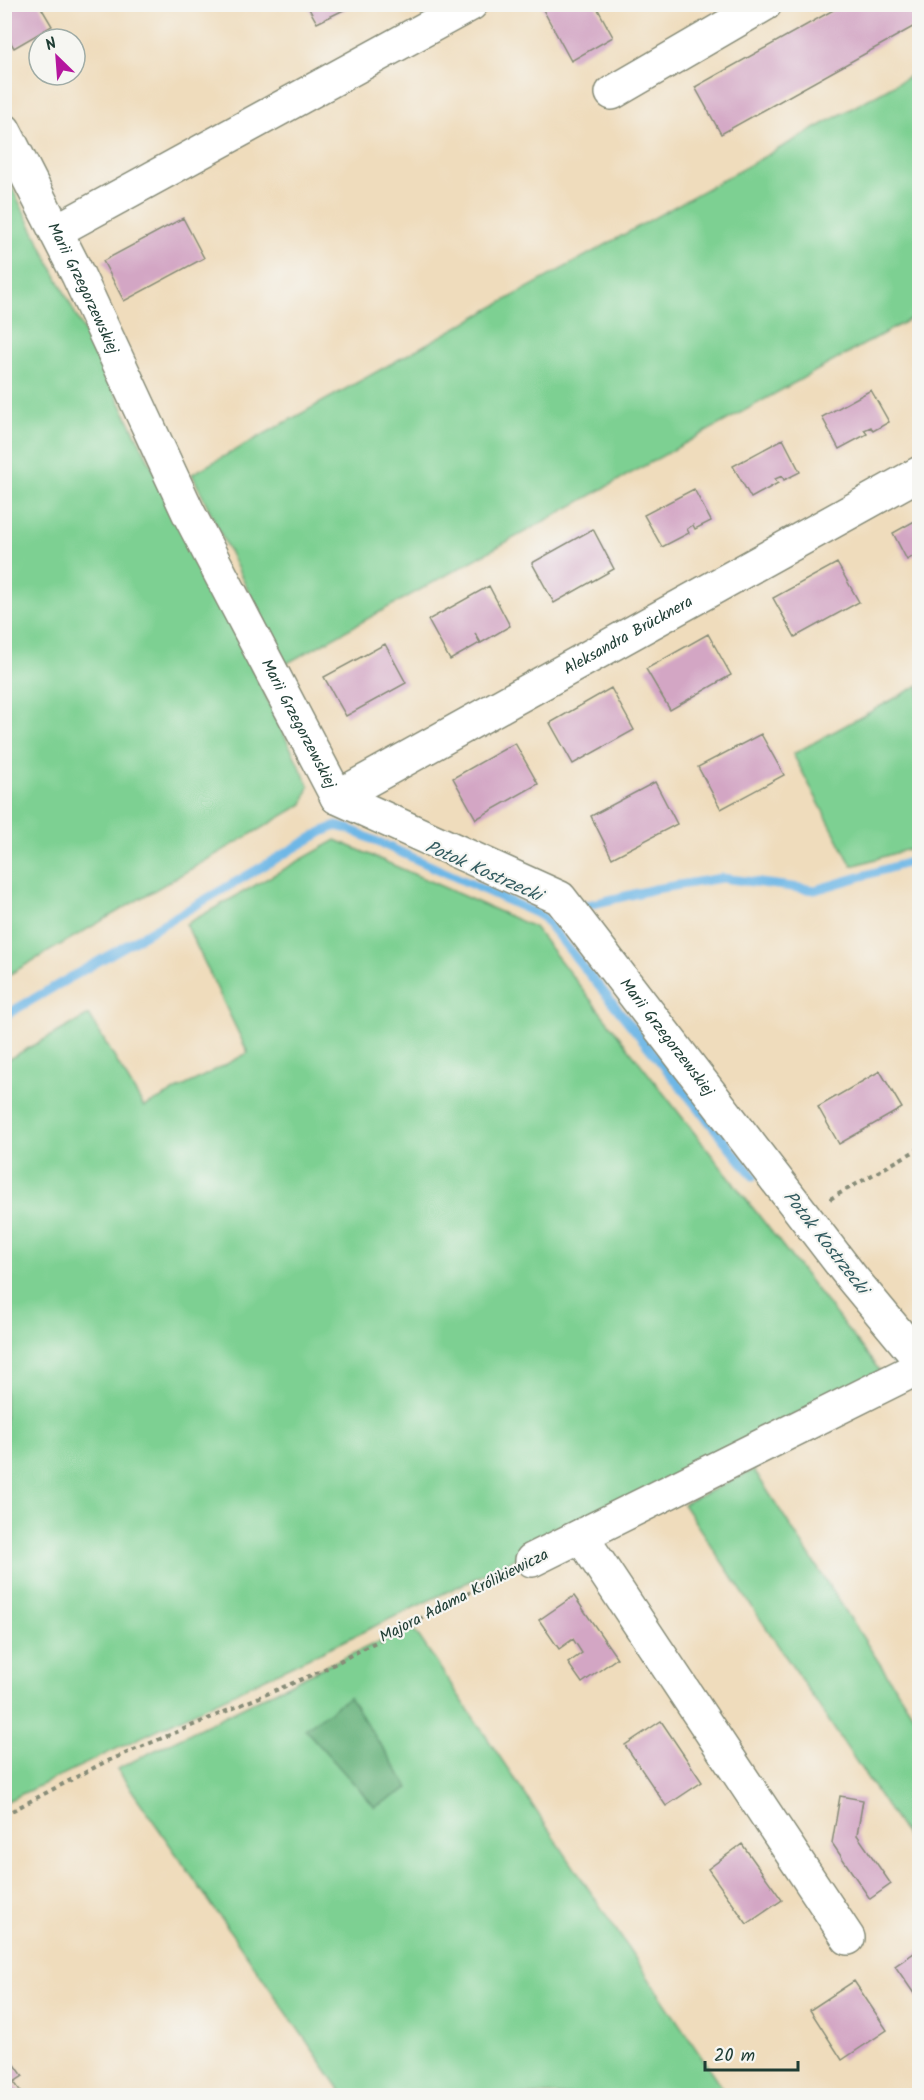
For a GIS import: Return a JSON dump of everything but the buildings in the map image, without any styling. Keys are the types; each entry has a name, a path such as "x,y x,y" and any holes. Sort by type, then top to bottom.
{"street":[{"path":"56,231 471,4"},
{"path":"612,93 765,4"},
{"name":"Marii Grzegorzewskiej","path":"4,130 56,231 188,512 337,797 560,898 803,1214 920,1360"},
{"name":"Aleksandra Brücknera","path":"337,797 920,472"},
{"name":"Majora Adama Królikiewicza","path":"532,1560 920,1367"},
{"path":"581,1536 848,1938"}],"path":[{"path":"803,1214 920,1148"},
{"name":"Majora Adama Królikiewicza","path":"4,1815 103,1763 319,1672 532,1560"}],"green space":[{"path":"919,71 919,314 284,665 192,474"},
{"path":"4,172 220,602 309,786 303,804 5,977"},
{"path":"919,685 919,846 852,866 793,754"},
{"path":"336,840 534,927 880,1371 499,1567 5,1802 5,1061 89,1015 144,1107 248,1053 186,924"},
{"path":"754,1470 919,1724 919,1855 683,1504"},
{"path":"411,1627 727,2095 344,2095 117,1769 326,1666"},
{"path":"349,1697 409,1788 375,1807 305,1729"}],"waterway":[{"name":"Potok Kostrzecki","path":"4,1016 336,826 349,829 542,916 753,1176"},
{"path":"576,908 655,889 722,878 815,890 920,859"},
{"name":"Potok Kostrzecki","path":"866,1319 898,1363"}]}
